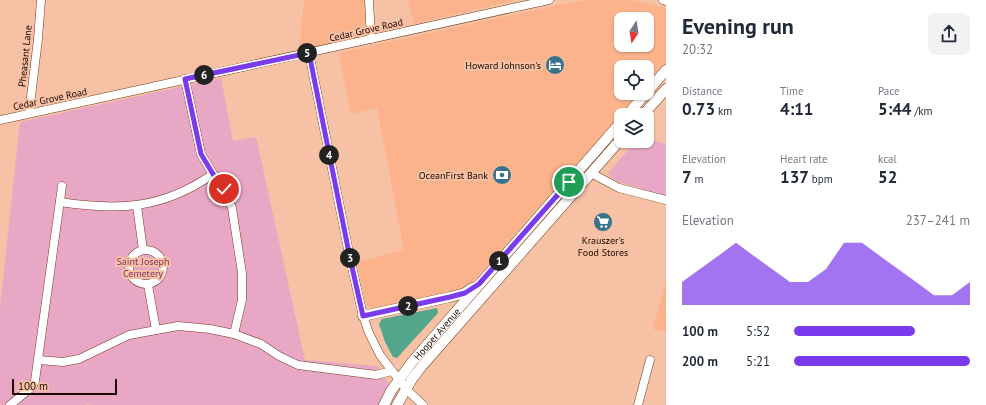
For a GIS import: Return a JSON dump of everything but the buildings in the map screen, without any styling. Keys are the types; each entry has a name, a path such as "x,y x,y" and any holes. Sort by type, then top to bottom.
{"main road":[{"path":"654,83 666,70"},
{"path":"649,108 666,89"},
{"path":"633,108 639,100"},
{"name":"Hooper Avenue","path":"384,405 412,362 614,130"},
{"name":"Hooper Avenue","path":"397,405 422,366 614,147"},
{"path":"363,316 465,293 479,284"}],"street":[{"name":"Pheasant Lane","path":"29,113 41,0"},
{"path":"369,0 371,39"},
{"name":"Cedar Grove Road","path":"0,120 549,0"},
{"path":"309,53 363,316 369,333 380,355 406,389 423,405"},
{"path":"185,79 201,154 224,189 232,208 242,272 242,300 234,334"},
{"path":"591,173 619,188 666,200"},
{"path":"60,202 115,208 136,206 163,200 198,184 213,174"},
{"path":"10,405 32,387 35,381 62,186"},
{"path":"136,206 143,250"},
{"path":"143,250 154,252 158,255 163,265 161,276 154,283 148,284 137,282 132,278 129,267 133,256 143,250"},
{"path":"148,284 156,330"},
{"path":"39,360 63,362 79,359 129,335 178,326 210,329 234,334 261,344 279,356 298,365 376,375 392,371"},
{"path":"638,405 650,360"}],"shaded area":[{"path":"304,0 365,0 365,33 362,36 299,51"},
{"path":"408,0 516,0 414,24"},
{"path":"587,0 632,0 666,8 666,64 654,77 654,60 614,60 614,100 634,100 627,108 614,108 614,122 469,286 461,290 374,309 366,304 357,262 404,250 377,108 351,114 339,53 567,3"},
{"path":"666,279 666,332 653,329"},
{"path":"437,308 438,313 397,358 393,357 385,342 379,324 382,319"}],"green space":[{"name":"Saint Joseph Cemetery","path":"221,78 233,141 256,137 305,360 377,366 389,384 379,405 0,405 0,307 20,122"},
{"path":"654,140 666,144 666,196 619,182 612,178 608,173 630,148 654,148"}],"place":[{"name":"Howard Johnson's","path":"555,65"},
{"name":"OceanFirst Bank","path":"502,175"},
{"name":"Krauszer's Food Stores","path":"603,222"}],"route":[{"path":"224,189 201,154 185,79 309,53 363,316 465,293 479,284 569,182"}]}
